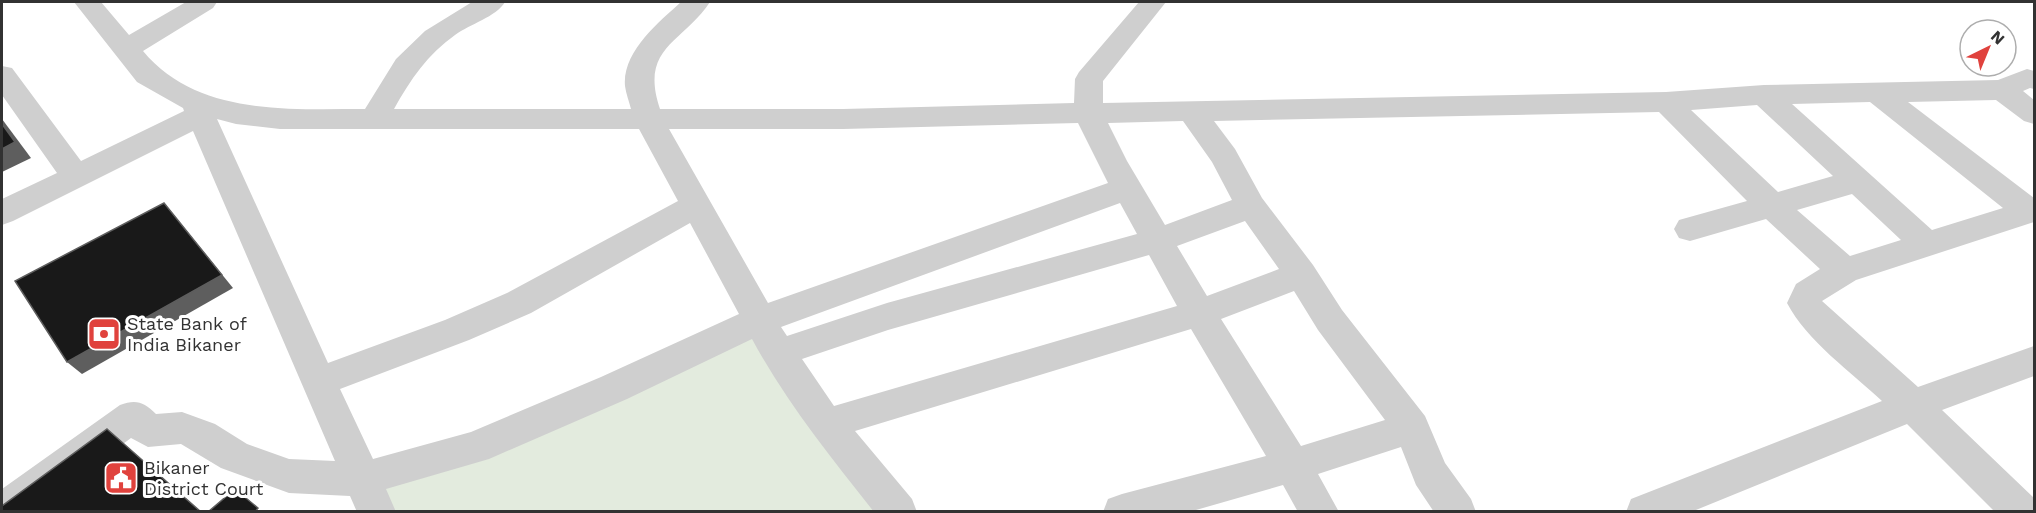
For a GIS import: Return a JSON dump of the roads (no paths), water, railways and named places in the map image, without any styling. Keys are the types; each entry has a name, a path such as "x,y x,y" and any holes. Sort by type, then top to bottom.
{"street":[{"path":"87,2 147,75 198,109 280,119 843,119 1088,112 1666,102 1764,95 1877,93 2024,80 2034,114"},
{"path":"125,50 204,2"},
{"path":"374,119 407,64 436,35 456,21 492,2"},
{"path":"697,2 651,48 642,66 639,82 649,120 778,353 826,424 898,512"},
{"path":"1153,2 1089,79 1088,112 1199,314 1320,512"},
{"path":"2,75 76,176"},
{"path":"1877,93 2032,211"},
{"path":"1764,95 1925,243"},
{"path":"1666,102 1732,170 1844,271"},
{"path":"2,213 76,176 198,109"},
{"path":"198,109 370,495"},
{"path":"1191,111 1224,157 1251,206 1301,274 1330,321 1412,427 1430,472 1457,512"},
{"path":"1690,229 1857,181"},
{"path":"2,511 133,416 148,432 182,428 202,436 234,456 289,476 370,495 614,388 760,320 1128,188"},
{"path":"320,381 457,330 519,303 696,205"},
{"path":"778,353 887,317 1159,240 1251,206"},
{"path":"2022,512 1912,405 1815,318 1804,303 1808,293 1844,271 1925,243 2032,211"},
{"path":"826,424 1199,314 1301,274"},
{"path":"1646,512 1912,405 2034,361"},
{"path":"1122,512 1292,466 1412,427"}],"place":[{"name":"State Bank of India Bikaner","path":"104,334"},
{"name":"Bikaner District Court","path":"121,478"}]}
